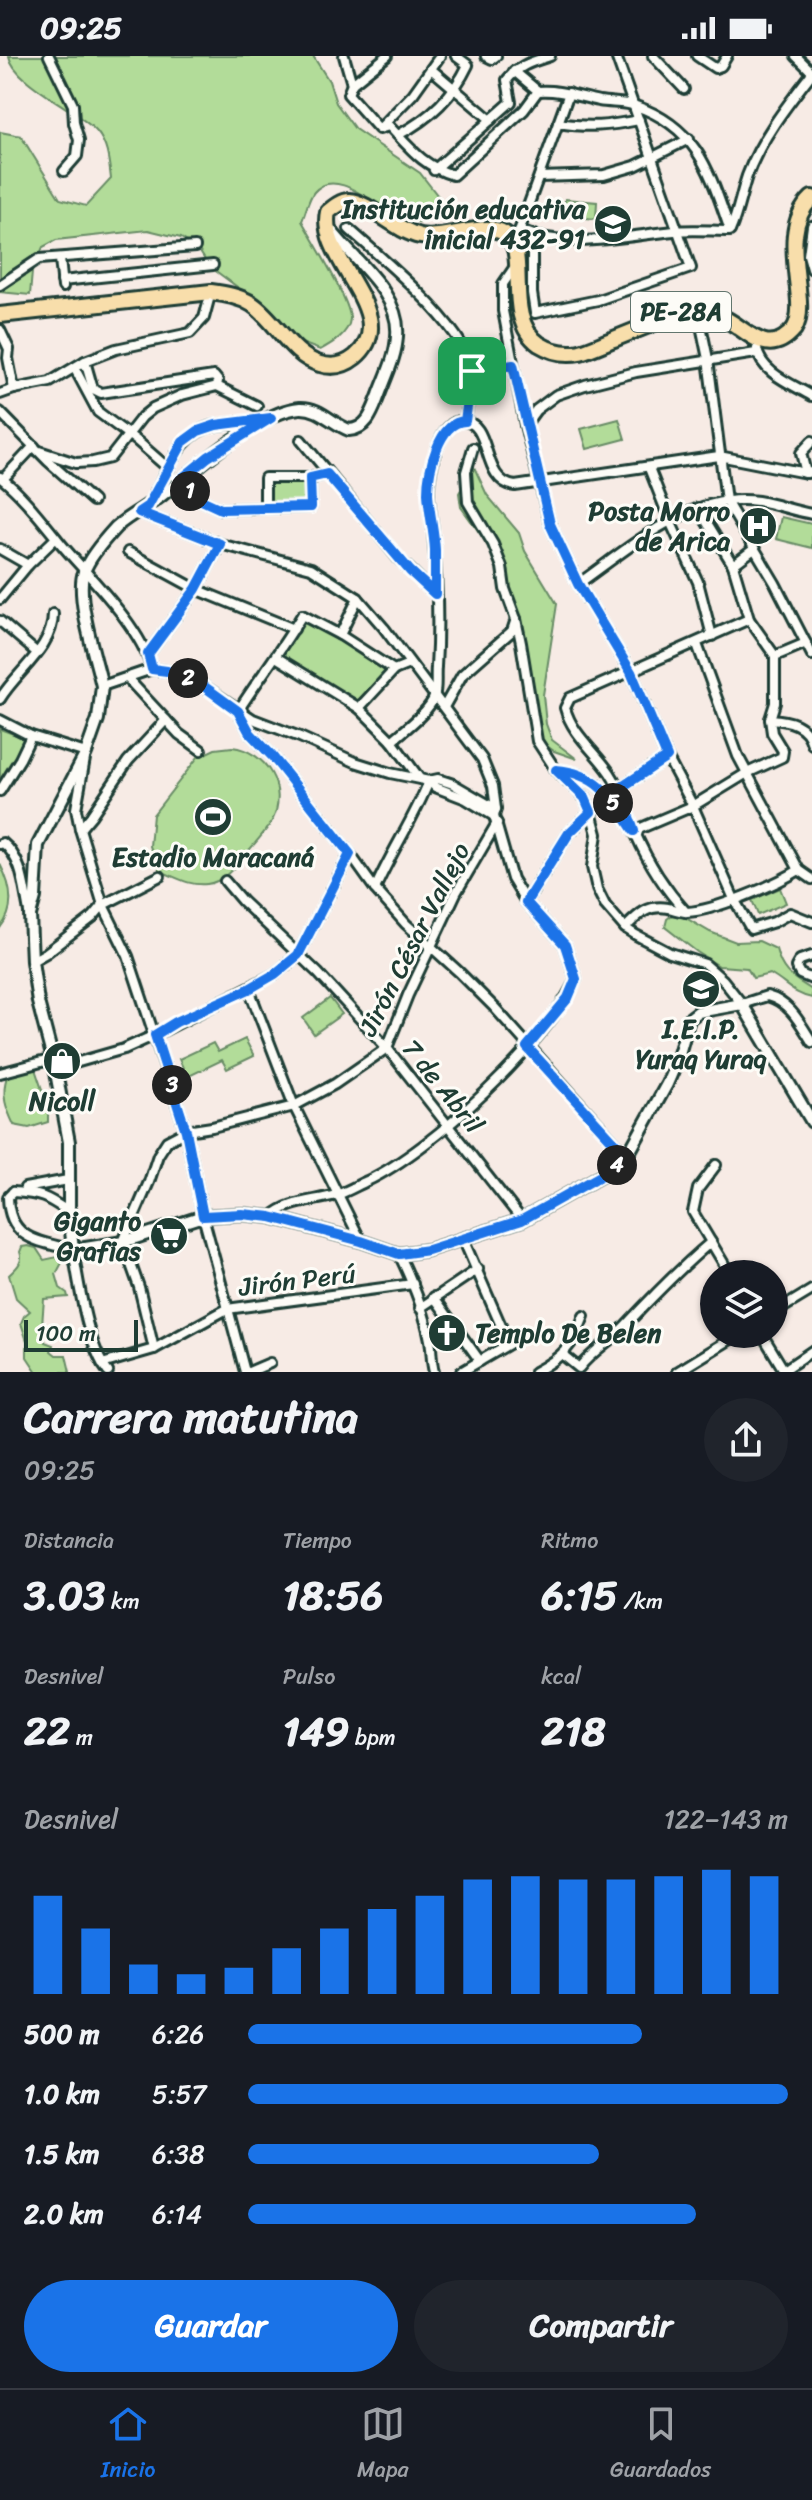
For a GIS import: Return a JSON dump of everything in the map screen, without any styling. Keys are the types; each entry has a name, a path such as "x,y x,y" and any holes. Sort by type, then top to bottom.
{"highway":[{"name":"PE-28A","path":"516,235 520,318 527,334 546,348 562,354 581,352 682,312 698,311 721,317 757,346 775,343 789,336 799,324 802,303 795,258 798,228 804,206 812,198"},
{"path":"0,315 211,292 228,294 252,304 307,359 334,366 351,360 363,349 370,331 369,317 360,294 336,253 327,224 328,212 341,202 348,201 366,208 400,229 422,236 487,229 516,235"}],"street":[{"path":"49,56 73,105 79,140 77,156 64,171"},
{"path":"344,56 350,89 379,129"},
{"path":"350,89 387,56"},
{"path":"379,129 413,94 440,56"},
{"path":"398,135 428,117 454,88 468,65 456,56"},
{"path":"486,56 488,59 496,56"},
{"path":"434,170 511,102 507,80 514,71 528,62 550,56"},
{"path":"532,235 535,313 612,296 691,268 616,56"},
{"path":"653,56 684,89"},
{"path":"697,56 715,68 721,66 727,56"},
{"path":"730,231 747,176 760,150 812,72 796,56"},
{"path":"431,69 491,120"},
{"path":"514,71 538,91"},
{"path":"379,129 389,126 434,170 453,175 524,110 538,91 552,89 634,105 667,120 689,139 711,179 730,231"},
{"path":"569,93 516,235 613,240 677,231 730,231"},
{"path":"558,123 610,127 639,120"},
{"path":"539,177 604,175 635,166 689,139"},
{"path":"30,915 35,897 38,845 86,753 98,719 102,686 80,590 84,570 119,524 144,509 208,457 271,418 293,409 312,409 342,428 356,430 372,413 395,350 398,335 396,320 390,302 327,224"},
{"path":"812,226 808,255 812,269"},
{"path":"349,229 427,299 466,355 472,371 465,421"},
{"path":"0,285 39,259 195,247"},
{"path":"60,259 63,284 213,265"},
{"path":"517,264 503,284 503,311 525,425 550,524 578,584 631,672 667,757 751,929 790,913 812,922"},
{"path":"0,394 50,382 85,361 116,349 190,333 204,318 211,292"},
{"path":"698,311 708,359 726,501 775,583 812,655"},
{"path":"0,330 9,349 4,360 14,389"},
{"path":"525,425 536,410 556,395 636,372 708,359 757,346 762,364 812,396"},
{"path":"85,361 93,389 101,393 214,376 217,386"},
{"path":"472,371 513,365"},
{"path":"75,369 98,412 169,469"},
{"path":"36,449 76,463 110,458 142,417 153,408 182,395 217,386 257,406"},
{"path":"0,412 93,501"},
{"path":"144,509 183,442 198,431 216,425 271,418"},
{"path":"392,741 424,711 434,697 439,619 428,491 432,463 445,432 457,421 472,424 482,436 494,473 501,481 515,486 719,456 809,472"},
{"path":"301,440 404,565 435,594"},
{"path":"809,472 801,453 812,441"},
{"path":"473,448 466,472 468,502 499,557 505,577 505,589 516,619 537,741 556,770 585,798 591,812 597,834 592,867 605,905 625,928 670,953 705,964 723,980 742,1004 812,1122"},
{"path":"36,449 1,478 113,603 148,654 152,669"},
{"path":"649,468 698,582 712,636"},
{"path":"265,507 265,478 310,478 327,474"},
{"path":"180,480 197,498 221,509 311,507 310,478"},
{"path":"578,584 670,521 698,508 726,501 757,501 812,514"},
{"path":"634,831 693,806 747,773 782,757 783,751 772,733 770,719 775,703 775,656 749,619 733,565 698,508"},
{"path":"144,509 220,544 311,568 358,598 482,759 493,786 496,816 512,879 526,902 565,945 576,979 568,998 493,1084 408,1157 339,1194 282,1207 271,1217"},
{"path":"0,599 56,538"},
{"path":"148,654 196,589 220,544"},
{"path":"0,549 28,565"},
{"path":"733,565 754,549"},
{"path":"128,552 196,589 294,629"},
{"path":"340,635 358,598"},
{"path":"0,699 49,634 53,614"},
{"path":"238,711 302,615 394,670"},
{"path":"444,707 462,675 512,631 516,619"},
{"path":"686,912 665,890 634,831 619,789 569,722 565,708 570,698 749,619"},
{"path":"0,621 36,652"},
{"path":"775,656 806,643"},
{"path":"697,644 747,773 799,870 812,879"},
{"path":"276,657 359,708 425,780"},
{"path":"359,708 394,670 409,664"},
{"path":"102,686 152,669 167,671 198,682 238,711 355,762 390,773 453,784 483,800 496,816"},
{"path":"128,679 166,720 201,750"},
{"path":"238,711 250,733 272,756 375,889 406,924 477,990 626,1155"},
{"path":"770,719 788,720 799,725 809,734 812,744"},
{"path":"0,720 31,736 86,753"},
{"path":"80,829 128,761 166,720"},
{"path":"0,791 31,736"},
{"path":"86,753 76,809 80,829 103,905 128,956 186,1131 203,1216 247,1372 270,1363"},
{"path":"619,789 667,757"},
{"path":"556,770 576,772 594,781 634,831"},
{"path":"375,889 400,837 420,805 425,780"},
{"path":"526,902 569,833 591,812"},
{"name":"Jirón César Vallejo","path":"186,1131 294,1106 335,1084 387,1048 430,946 496,816"},
{"path":"1,841 17,859 30,915 38,1002 54,1063 69,1142 69,1212 73,1250 87,1320 105,1368"},
{"path":"0,1073 54,1063 61,1067 124,1049 275,974 298,955 350,854"},
{"path":"625,928 642,911 652,907 686,912 764,889 799,870"},
{"path":"32,961 93,917 103,905 160,876"},
{"name":"7 de Abril","path":"225,881 387,1048 522,1220"},
{"path":"812,956 797,962 800,974 812,979"},
{"path":"249,989 294,1106 361,1241"},
{"path":"68,1180 13,1192 8,1197 9,1210 27,1238 73,1250 123,1242 203,1216 242,1214 271,1217 399,1254 428,1250 522,1220 602,1175 626,1155 667,1084 689,1019 698,1012 767,996 775,998 793,1012 812,1042"},
{"path":"154,1349 139,1287 123,1242 158,1155 167,1141 186,1131"},
{"path":"716,1165 698,1189 693,1212 722,1260"},
{"path":"13,1192 44,1196 69,1212"},
{"path":"461,1372 509,1344 463,1239"},
{"path":"563,1355 579,1368 711,1242"},
{"path":"399,1254 413,1284 431,1341 430,1360 434,1372"},
{"path":"420,1308 478,1269"},
{"name":"Jirón Perú","path":"105,1368 154,1349 227,1309 413,1284"},
{"path":"788,1305 812,1290"},
{"path":"434,1297 480,1361"},
{"path":"535,1372 563,1355 578,1333 584,1316"},
{"path":"677,1372 716,1348"},
{"path":"770,1348 784,1371 812,1351"}],"green space":[{"path":"9,56 313,56 329,81 336,103 355,129 420,173 441,200 438,210 420,222 396,216 344,186 333,183 323,185 314,192 302,221 338,285 350,319 343,334 320,350 296,341 240,289 209,266 198,249 181,238 148,230 56,240 43,247 32,272 30,295 0,292 0,132 21,136 60,199 86,206 111,179 106,148 97,132 22,76"},
{"path":"565,199 597,202 596,219 564,216"},
{"path":"619,419 625,439 587,449 581,429"},
{"path":"474,467 487,495 519,533 525,551 557,604 543,695 546,724 552,740 577,759 554,751 537,739 524,633 511,608 507,571 461,507 459,493"},
{"path":"268,482 307,482 307,505 268,505"},
{"path":"781,517 812,524 812,548 776,539"},
{"path":"302,622 389,669 354,704 282,657"},
{"path":"0,729 27,739 14,767 0,786"},
{"name":"Estadio Maracaná","path":"232,747 255,756 271,773 278,796 272,821 237,864 219,880 194,884 160,871 150,846 153,815 198,757 215,749"},
{"path":"0,864 7,880 10,905 0,928"},
{"path":"780,888 786,903 758,915 752,900"},
{"path":"672,915 684,917 736,942 759,941 776,949 785,969 812,990 812,998 770,974 753,978 747,968 719,966 665,927"},
{"path":"330,998 342,1014 314,1034 303,1018"},
{"path":"245,1039 254,1056 227,1069 222,1060 187,1077 179,1059 213,1043 218,1052"},
{"path":"34,1066 48,1107 48,1122 29,1128 14,1125 5,1102 7,1076"},
{"path":"22,1247 36,1248 44,1260 62,1256 64,1259 56,1274 60,1288 68,1297 44,1299 42,1325 45,1342 53,1345 51,1351 56,1355 66,1355 70,1372 37,1372 27,1357 27,1341 21,1323 30,1311 16,1298 9,1275 20,1262"}],"place":[{"name":"Institución educativa inicial 432-91","path":"613,224"},
{"name":"Posta Morro de Arica","path":"758,526"},
{"name":"Estadio Maracaná","path":"213,817"},
{"name":"I.E.I.P. Yuraq Yuraq","path":"701,989"},
{"name":"Nicoll","path":"62,1061"},
{"name":"Giganto Grafias","path":"169,1236"},
{"name":"Templo De Belen","path":"447,1333"}],"route":[{"path":"513,365 550,524 578,584 631,672 667,757 619,789 634,831 594,781 576,772 556,770 585,798 591,812 569,833 526,902 565,945 576,979 568,998 527,1047 626,1155 602,1175 522,1220 428,1250 399,1254 271,1217 242,1214 203,1216 186,1131 155,1035 176,1022 249,989 275,974 298,955 350,854 250,733 238,711 198,682 152,669 148,654 196,589 220,544 139,512 148,506 183,442 198,431 216,425 271,418 208,457 180,480 197,498 221,509 311,507 310,478 327,474 410,571 435,594 435,549 428,491 432,463 445,432 457,421 465,421 472,371 513,365"}]}
